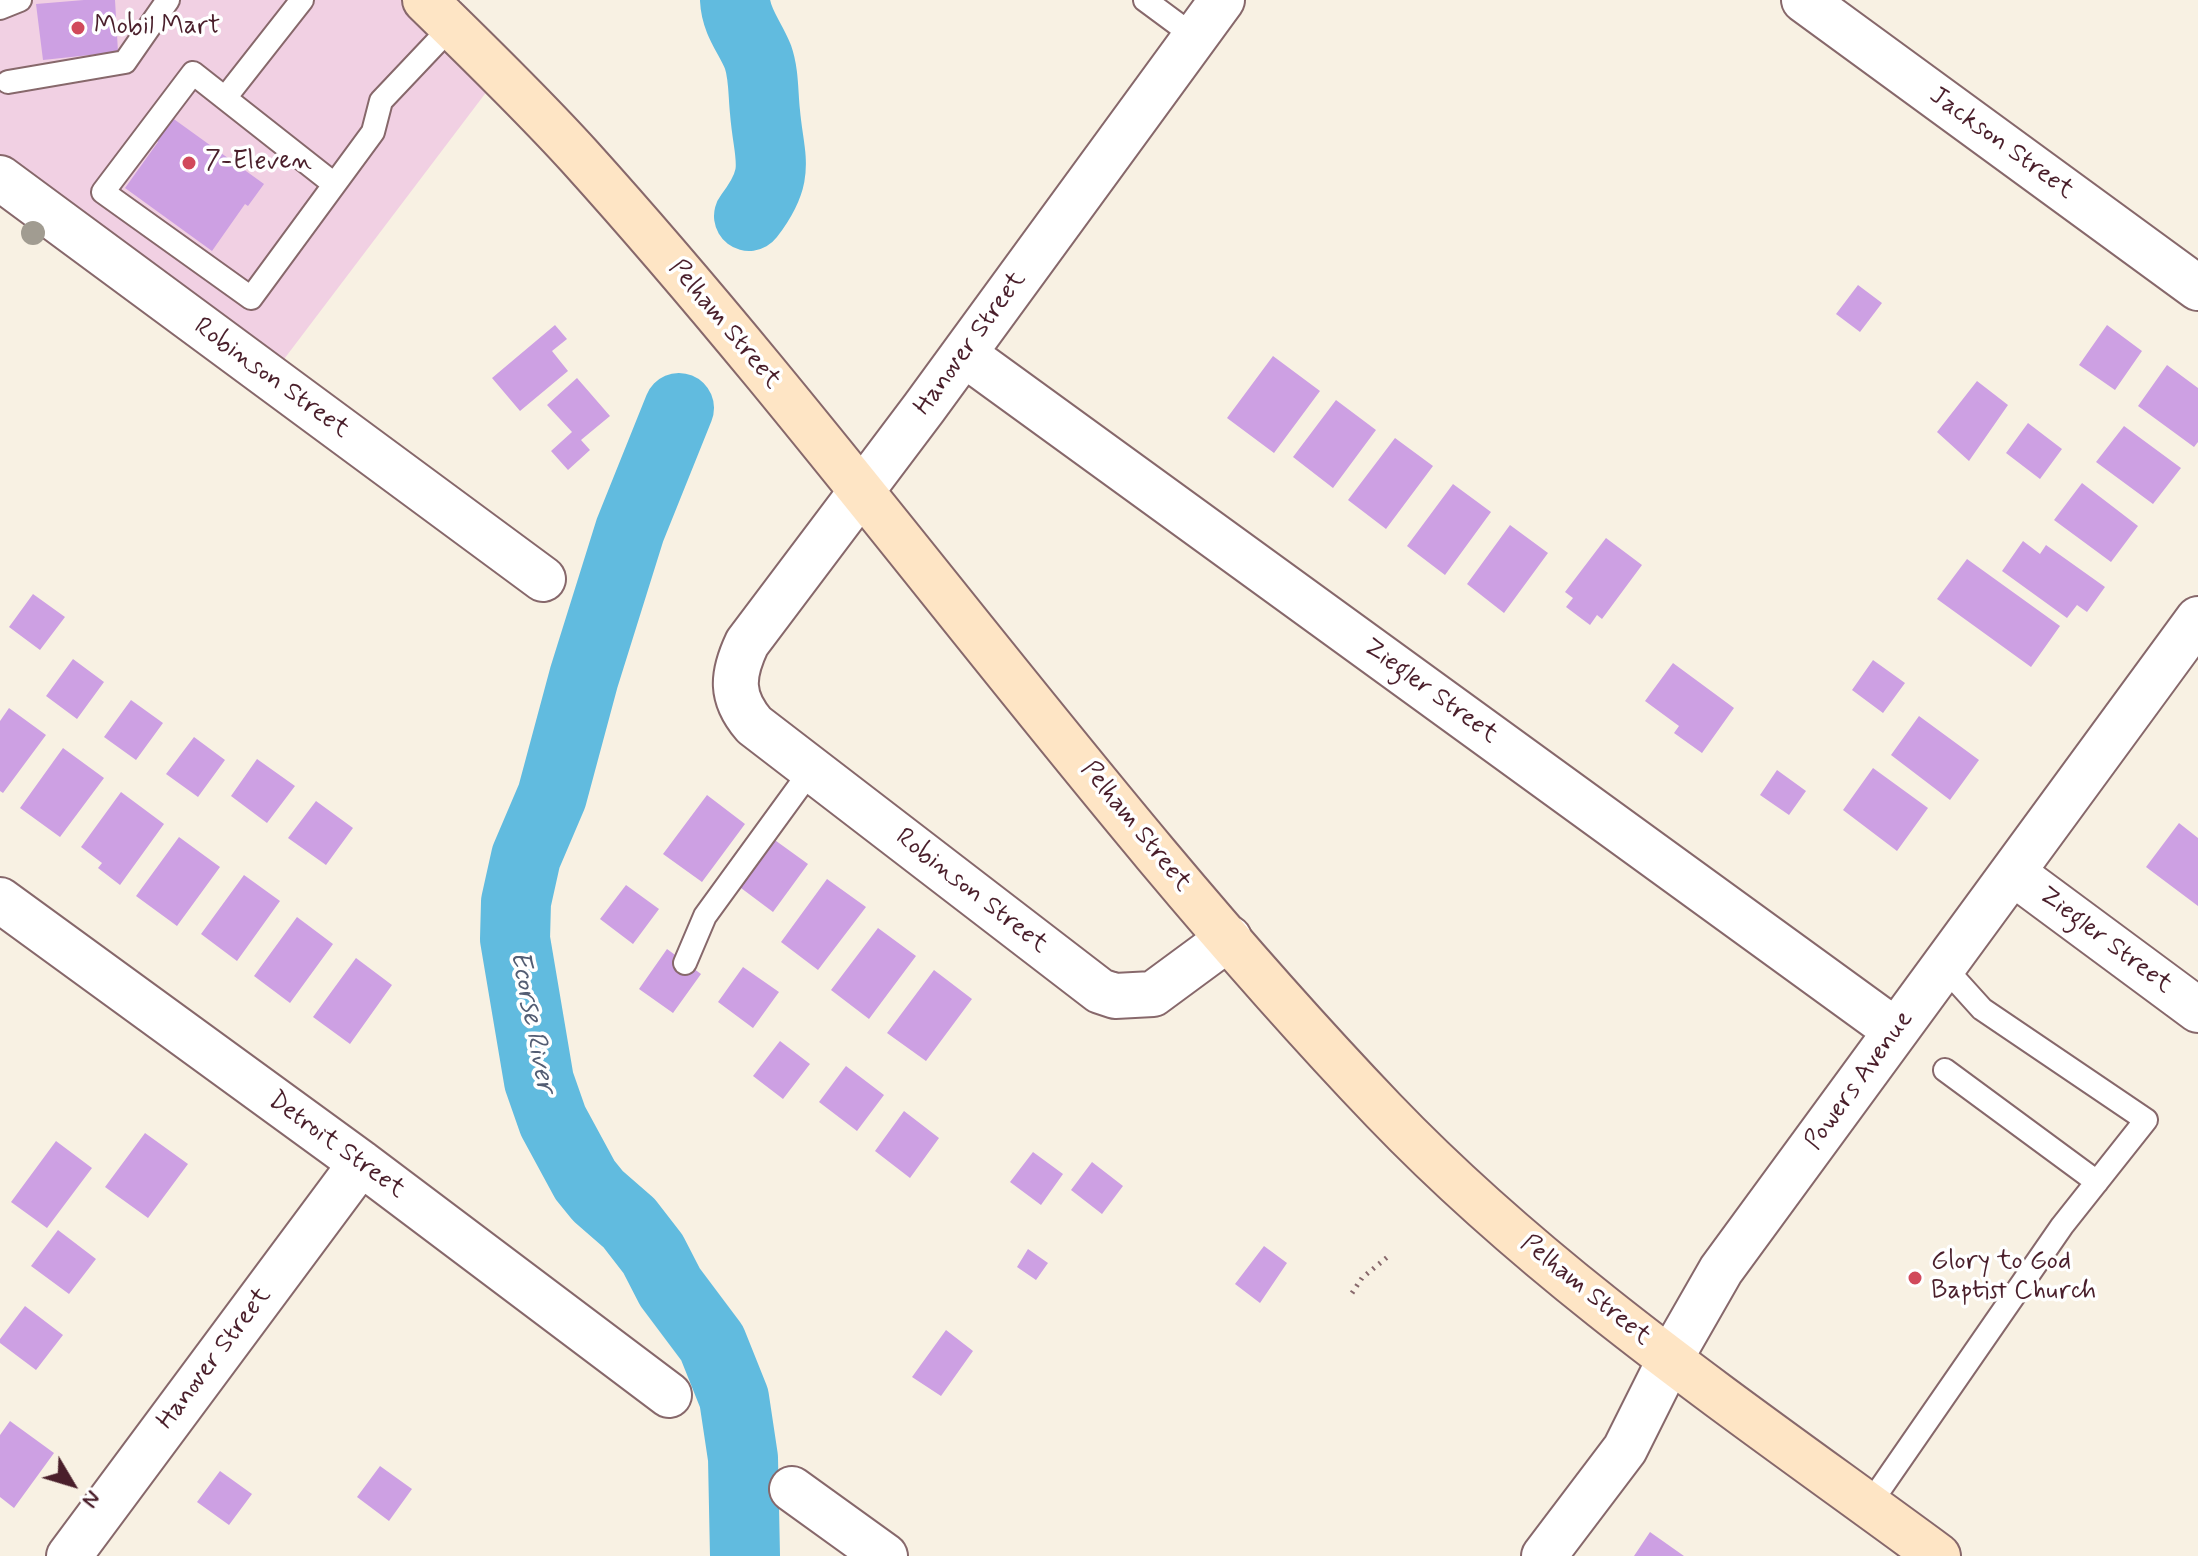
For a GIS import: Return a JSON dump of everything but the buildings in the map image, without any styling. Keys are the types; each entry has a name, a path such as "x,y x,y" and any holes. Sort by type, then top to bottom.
{"street":[{"name":"Hanover Street","path":"737,692 736,667 747,643 964,354 1222,0"},
{"name":"Jackson Street","path":"1804,0 2198,288"},
{"name":"Pelham Street","path":"439,13 577,155 727,327 1173,875 1406,1132 1510,1231 1670,1359 1938,1556"},
{"name":"Robinson Street","path":"0,178 543,579"},
{"name":"Ziegler Street","path":"964,354 1896,1031"},
{"name":"Powers Avenue","path":"1544,1556 1625,1449 1670,1359 1721,1270 2198,619"},
{"name":"Robinson Street","path":"737,692 745,715 754,725 1100,991 1115,996 1153,994 1229,938"},
{"name":"Ziegler Street","path":"2013,873 2198,1010"},
{"name":"Detroit Street","path":"0,900 361,1163 669,1395"},
{"name":"Hanover Street","path":"69,1556 361,1163"},
{"path":"792,1489 885,1556"}],"lane":[{"path":"0,8 20,0"},
{"path":"0,72 8,82 125,62 168,0"},
{"path":"225,98 302,0"},
{"path":"1145,0 1195,37"},
{"path":"334,184 193,73 103,192 251,298 373,132 381,101 439,13"},
{"path":"685,963 705,916 812,769"},
{"path":"1869,1505 2062,1226 2146,1120 1982,1009 1944,967"},
{"path":"1945,1070 2097,1182"}],"path":[{"path":"1352,1293 1362,1278 1391,1254"}],"shaded area":[{"path":"0,0 420,0 500,74 269,379 0,178"}],"waterway":[{"name":"Ecorse River","path":"735,0 741,22 760,64 771,166 766,188 749,216"},
{"name":"Ecorse River","path":"679,408 630,530 584,677 552,796 526,857 516,902 515,939 539,1081 553,1121 585,1180 629,1223 653,1254 670,1287 712,1343 734,1398 743,1458 745,1556"}],"place":[{"name":"Mobil Mart","path":"78,28"},
{"name":"7-Eleven","path":"189,163"},
{"name":"Glory to God Baptist Church","path":"1915,1278"}]}
